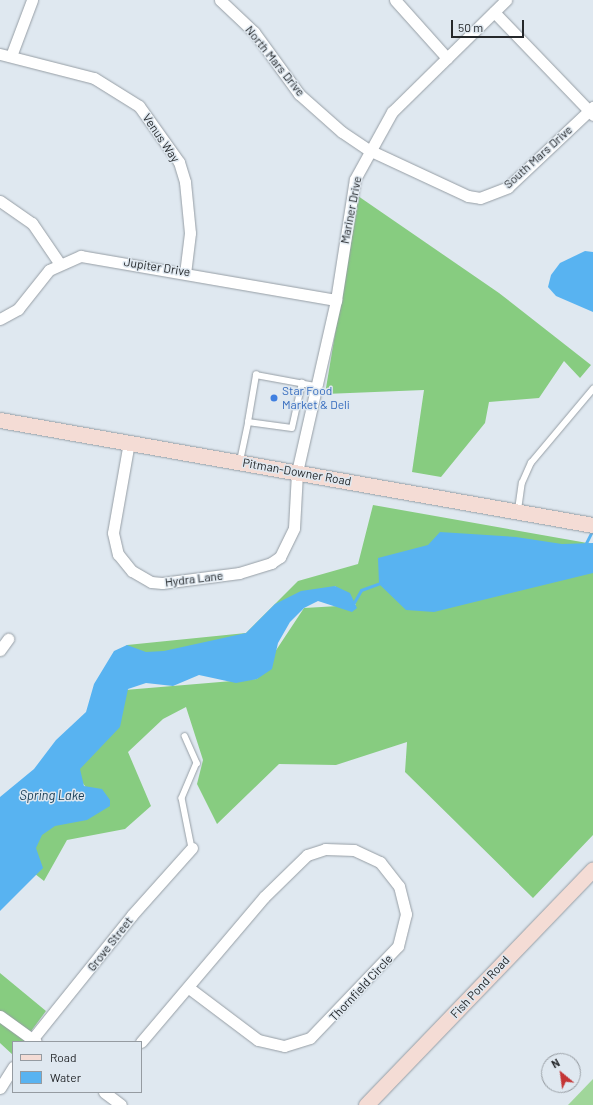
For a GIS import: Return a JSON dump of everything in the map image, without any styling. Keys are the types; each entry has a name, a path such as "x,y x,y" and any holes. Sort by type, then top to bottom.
{"street":[{"path":"5,55 32,0"},
{"name":"North Mars Drive","path":"220,0 254,32 299,94 342,132 369,150"},
{"path":"395,0 447,58"},
{"name":"Mariner Drive","path":"297,472 336,300 352,190 369,150 392,112 506,0"},
{"path":"494,12 592,111"},
{"name":"Venus Way","path":"5,55 94,78 140,106 152,121 179,162 185,182 190,233 185,272"},
{"name":"South Mars Drive","path":"369,150 447,189 480,198 508,187 592,111"},
{"path":"0,201 32,223 60,264"},
{"name":"Jupiter Drive","path":"0,319 18,309 40,280 60,264 81,256 185,272 336,300"},
{"name":"Pitman-Downer Road","path":"0,420 590,525"},
{"name":"Hydra Lane","path":"129,442 114,543 124,563 151,582 239,573 271,564 280,557 294,528 297,472"},
{"path":"0,650 8,638"},
{"name":"Grove Street","path":"32,1041 132,915 192,848"},
{"name":"Thornfield Circle","path":"142,1041 189,988 269,892 307,855 325,849 354,850 380,862 399,886 406,914 398,946 310,1038 284,1046 264,1042 189,988"},
{"name":"Fish Pond Road","path":"366,1105 593,869"},
{"path":"0,1016 32,1041"},
{"path":"0,1088 12,1069"},
{"path":"105,1093 121,1105"}],"lane":[{"path":"240,462 256,375 316,386"},
{"path":"248,422 292,428 302,383"},
{"path":"518,512 522,484 531,463 593,389"},
{"path":"185,736 197,763 182,798 192,848"}],"green space":[{"path":"358,196 499,293 591,365 580,378 564,361 539,398 489,402 485,423 441,477 412,472 424,390 325,394"},
{"path":"373,505 593,544 593,835 533,898 405,772 407,742 336,765 279,764 217,824 197,784 203,760 186,707 163,719 128,752 151,806 125,829 67,840 44,881 25,866 32,832 101,808 74,771 125,690 257,679 304,608 356,605 335,586 238,651 102,674 127,645 246,633 298,581 358,564"},
{"path":"0,973 46,1011 24,1041 12,1041 12,1054 0,1043"},
{"path":"593,1079 593,1105 568,1105 581,1093"}],"water":[{"path":"585,251 593,252 593,312 556,296 548,287 551,275 560,263"},
{"path":"440,532 516,537 562,544 593,543 593,573 434,612 406,610 379,584 378,558 428,545"},
{"name":"Spring Lake","path":"335,586 350,593 357,608 352,612 318,601 304,608 290,622 278,643 272,669 257,679 236,683 199,675 173,686 146,683 128,689 120,727 80,769 84,786 102,789 110,800 110,806 87,820 55,826 42,835 36,848 43,868 0,911 0,797 34,769 56,740 86,712 94,684 114,651 127,645 146,652 164,651 246,633 275,604 301,591"}],"waterway":[{"path":"585,545 593,529"},
{"path":"353,604 361,590 383,582"}],"place":[{"name":"Star Food Market & Deli","path":"274,398"}]}
